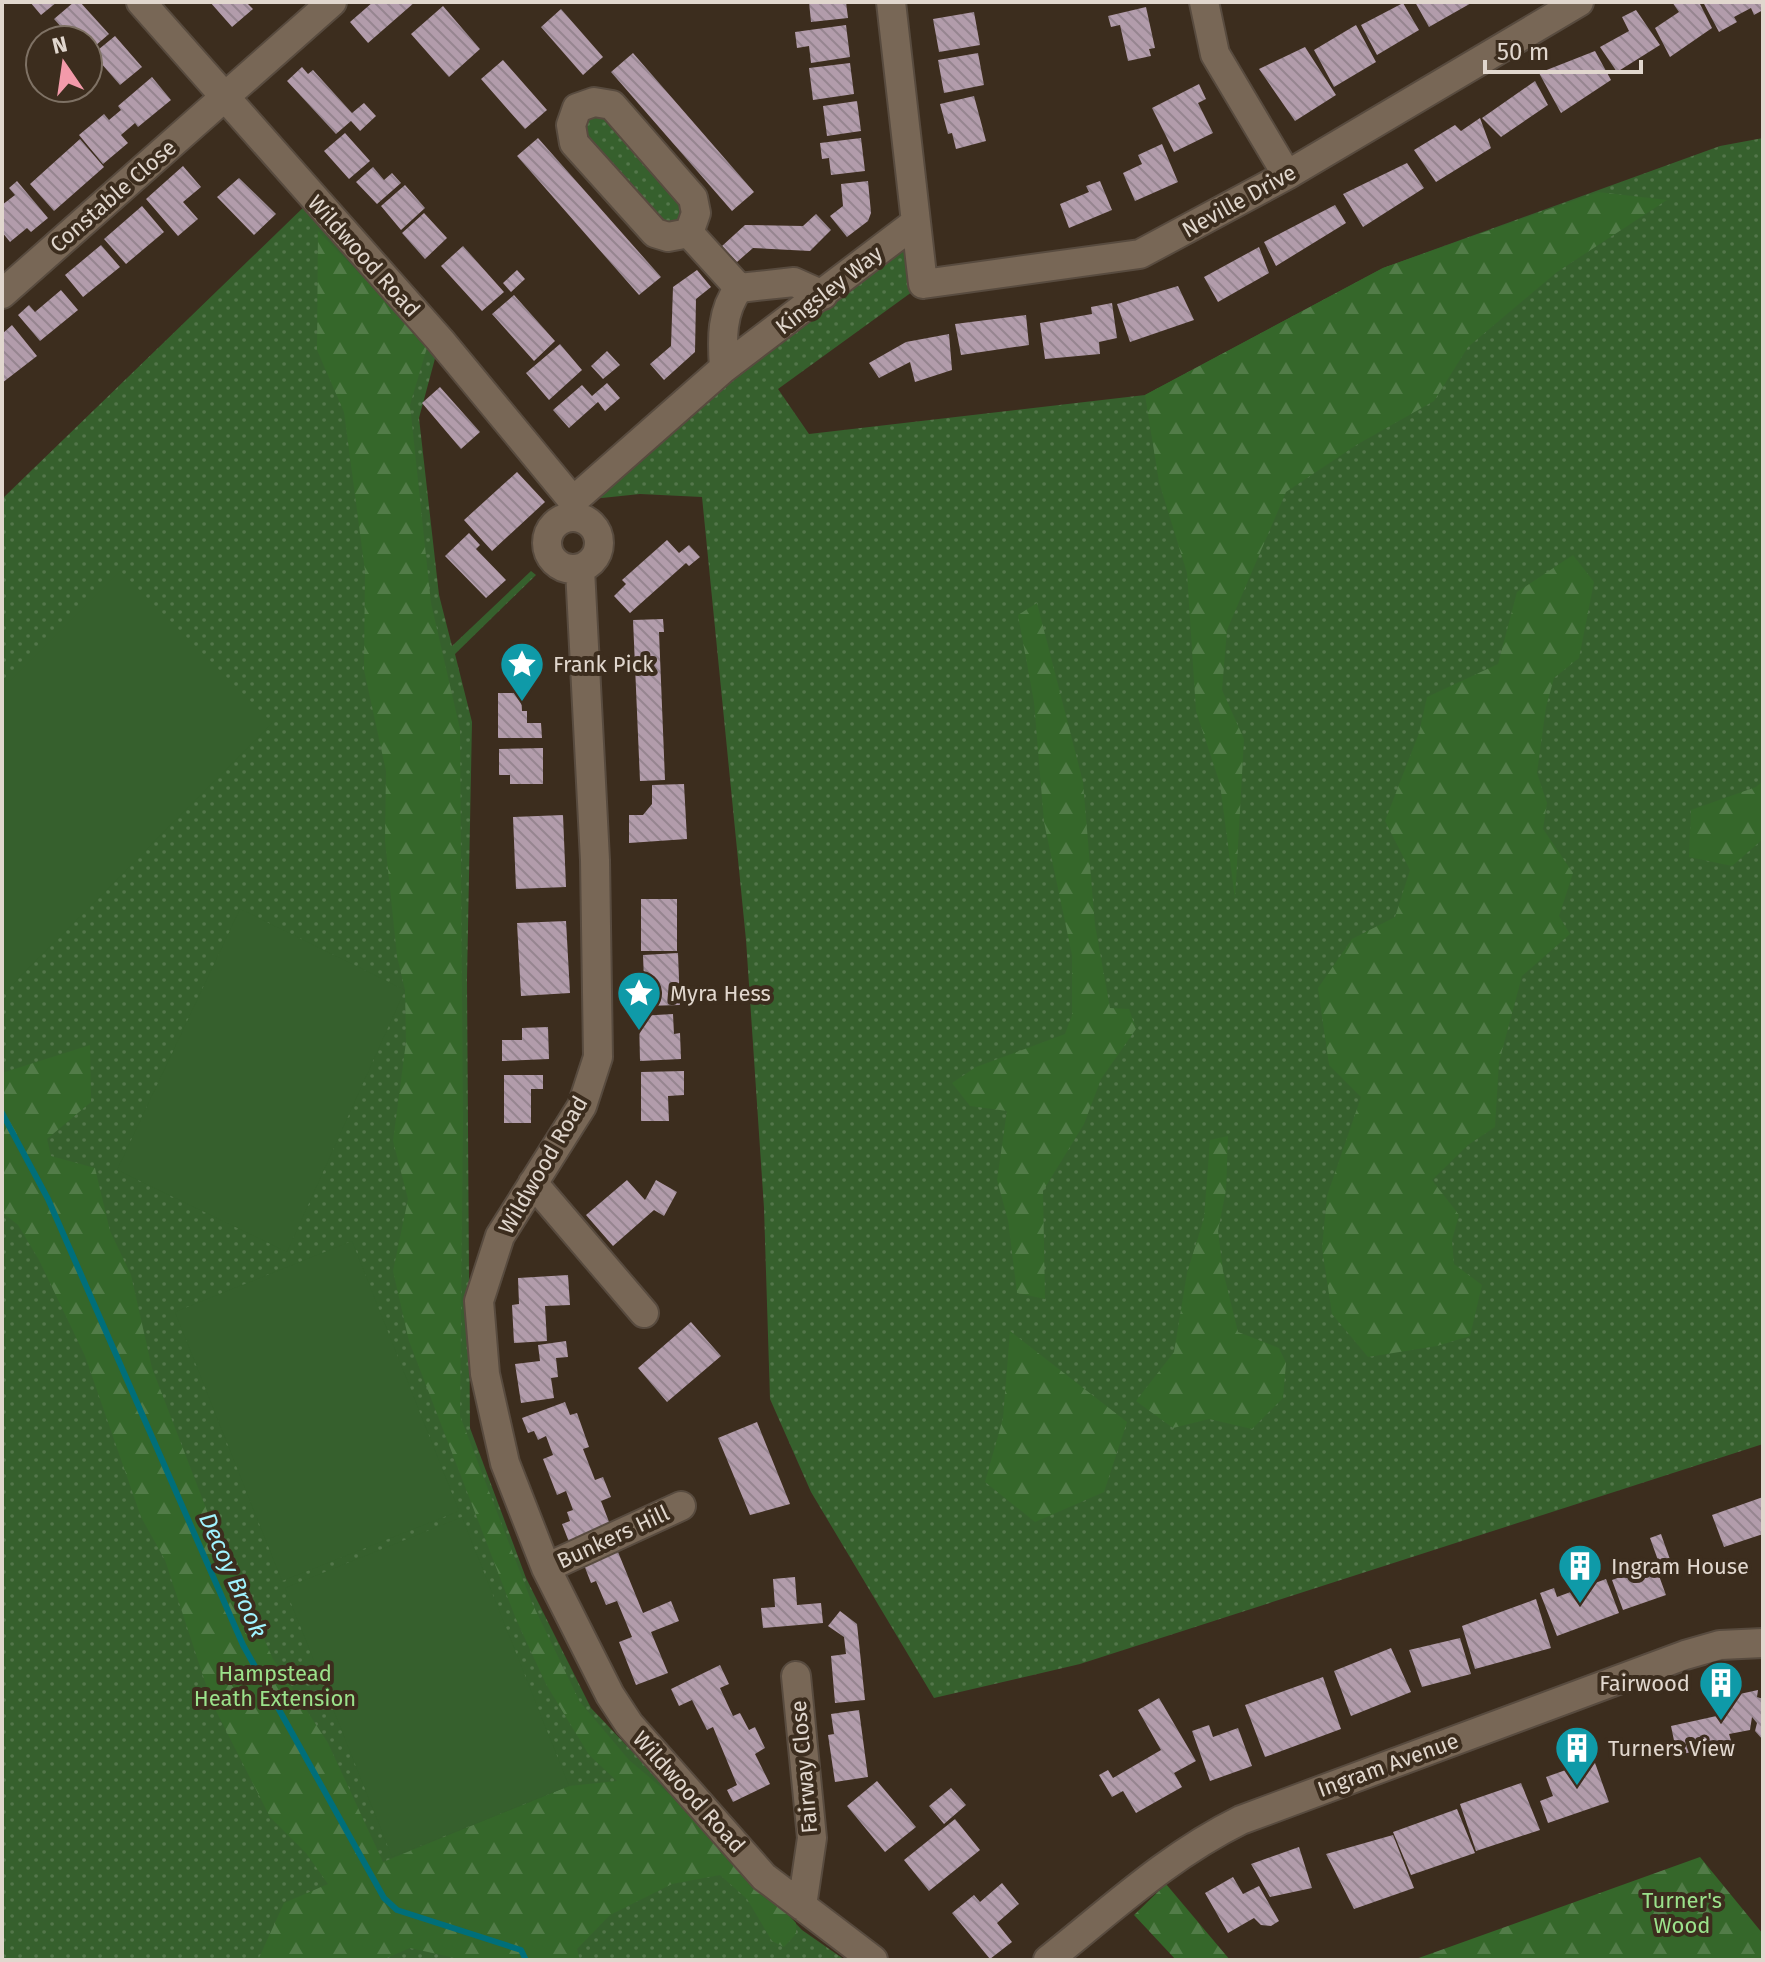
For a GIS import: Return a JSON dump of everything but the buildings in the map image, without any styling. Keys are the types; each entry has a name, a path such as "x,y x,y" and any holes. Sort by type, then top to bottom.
{"street":[{"name":"Wildwood Road","path":"141,2 440,340 574,509"},
{"name":"Constable Close","path":"2,294 332,2"},
{"path":"891,2 915,223"},
{"path":"1204,2 1215,54 1287,175"},
{"name":"Neville Drive","path":"915,223 923,284 1140,254 1287,175 1579,2"},
{"path":"594,102 612,105 693,198 696,213 689,233 668,237 655,233 574,143 571,125 577,108 594,102"},
{"name":"Kingsley Way","path":"574,509 724,368 915,223"},
{"path":"689,233 739,288"},
{"path":"724,368 724,323 729,300 739,288 794,282 823,295"},
{"path":"574,509 592,525 600,545 597,555 580,569 555,564 546,546 553,526 574,509"},
{"name":"Wildwood Road","path":"580,569 594,846 598,1057 582,1106 500,1236 479,1301 485,1374 505,1463 546,1568 610,1695 629,1724 764,1877 873,1960"},
{"path":"533,1183 644,1313"},
{"name":"Bunkers Hill","path":"546,1568 681,1506"},
{"name":"Ingram Avenue","path":"1048,1960 1157,1869 1196,1843 1241,1820 1685,1655 1720,1645 1763,1643"},
{"name":"Fairway Close","path":"796,1676 812,1838 802,1906"}],"green space":[{"path":"604,114 681,193 685,222 663,230 583,144 585,120"},
{"path":"1763,138 1763,1444 1080,1664 934,1698 811,1492 770,1399 764,1208 746,940 702,497 640,494 573,501 915,223 923,284 778,389 809,434 1145,395 1383,268 1720,146"},
{"path":"1598,192 1667,200 1557,272 1468,347 1434,401 1358,444 1286,492 1227,630 1222,690 1244,739 1235,899 1220,784 1196,711 1187,573 1159,482 1145,395 1383,268"},
{"name":"Hampstead Heath Extension","path":"312,199 440,340 419,418 439,595 452,646 531,571 536,575 455,654 472,722 467,979 470,1428 526,1578 591,1708 802,1930 845,1960 2,1960 2,499"},
{"path":"318,231 428,344 410,405 431,603 460,729 463,1121 460,1416 532,1603 580,1702 629,1760 689,1811 796,1923 796,1934 784,1947 772,1941 747,1899 720,1875 672,1884 610,1915 577,1949 580,1960 464,1960 410,1948 382,1960 258,1960 284,1903 328,1884 306,1853 270,1817 212,1703 165,1560 141,1517 85,1356 39,1260 18,1225 2,1212 2,1073 90,1045 91,1102 47,1139 51,1156 95,1168 110,1231 131,1275 152,1368 209,1516 273,1659 328,1743 383,1862 569,1786 617,1781 589,1755 546,1684 516,1619 409,1341 393,1271 408,1199 393,1141 406,1042 405,990 397,956 385,841 386,771 364,670 365,571 344,412 317,350"},
{"path":"1573,555 1594,582 1579,658 1554,678 1546,707 1537,773 1547,803 1543,829 1573,873 1559,916 1570,934 1522,976 1499,1062 1495,1127 1468,1145 1432,1180 1459,1215 1452,1240 1454,1264 1482,1285 1470,1336 1437,1346 1368,1357 1332,1314 1322,1248 1327,1196 1361,1097 1329,1065 1318,988 1352,939 1395,917 1410,870 1385,821 1419,733 1427,697 1498,664 1517,592"},
{"path":"120,571 272,723 6,991 2,987 2,689"},
{"path":"1037,603 1083,782 1095,925 1110,1008 1129,1009 1136,1029 1101,1079 1084,1124 1043,1191 1045,1299 1017,1293 1008,1220 997,1180 1007,1111 970,1106 952,1083 976,1067 1065,1034 1072,1015 1072,955 1044,822 1034,702 1018,615"},
{"path":"1763,781 1763,839 1732,866 1689,857 1691,810 1756,787"},
{"path":"240,909 405,990 287,1252 117,1170"},
{"path":"1228,1136 1226,1190 1218,1231 1223,1271 1238,1332 1279,1348 1286,1363 1283,1398 1252,1429 1209,1419 1173,1428 1136,1401 1174,1352 1187,1273 1204,1218 1210,1140"},
{"path":"352,1241 459,1511 282,1581 175,1312"},
{"path":"1010,1331 1127,1422 1104,1492 1035,1522 985,1482 1003,1418"},
{"path":"462,1517 569,1786 392,1857 285,1588"},
{"name":"Turner's Wood","path":"1700,1857 1763,1934 1763,1960 1413,1960"},
{"path":"1166,1884 1230,1960 1176,1960 1134,1915"}],"waterway":[{"name":"Decoy Brook","path":"2,1113 48,1199 243,1645 384,1898 397,1910 521,1950 526,1960"}],"place":[{"name":"Frank Pick","path":"522,703"},
{"name":"Myra Hess","path":"639,1032"},
{"name":"Ingram House","path":"1580,1605"},
{"name":"Fairwood","path":"1721,1722"},
{"name":"Turners View","path":"1577,1787"}]}
